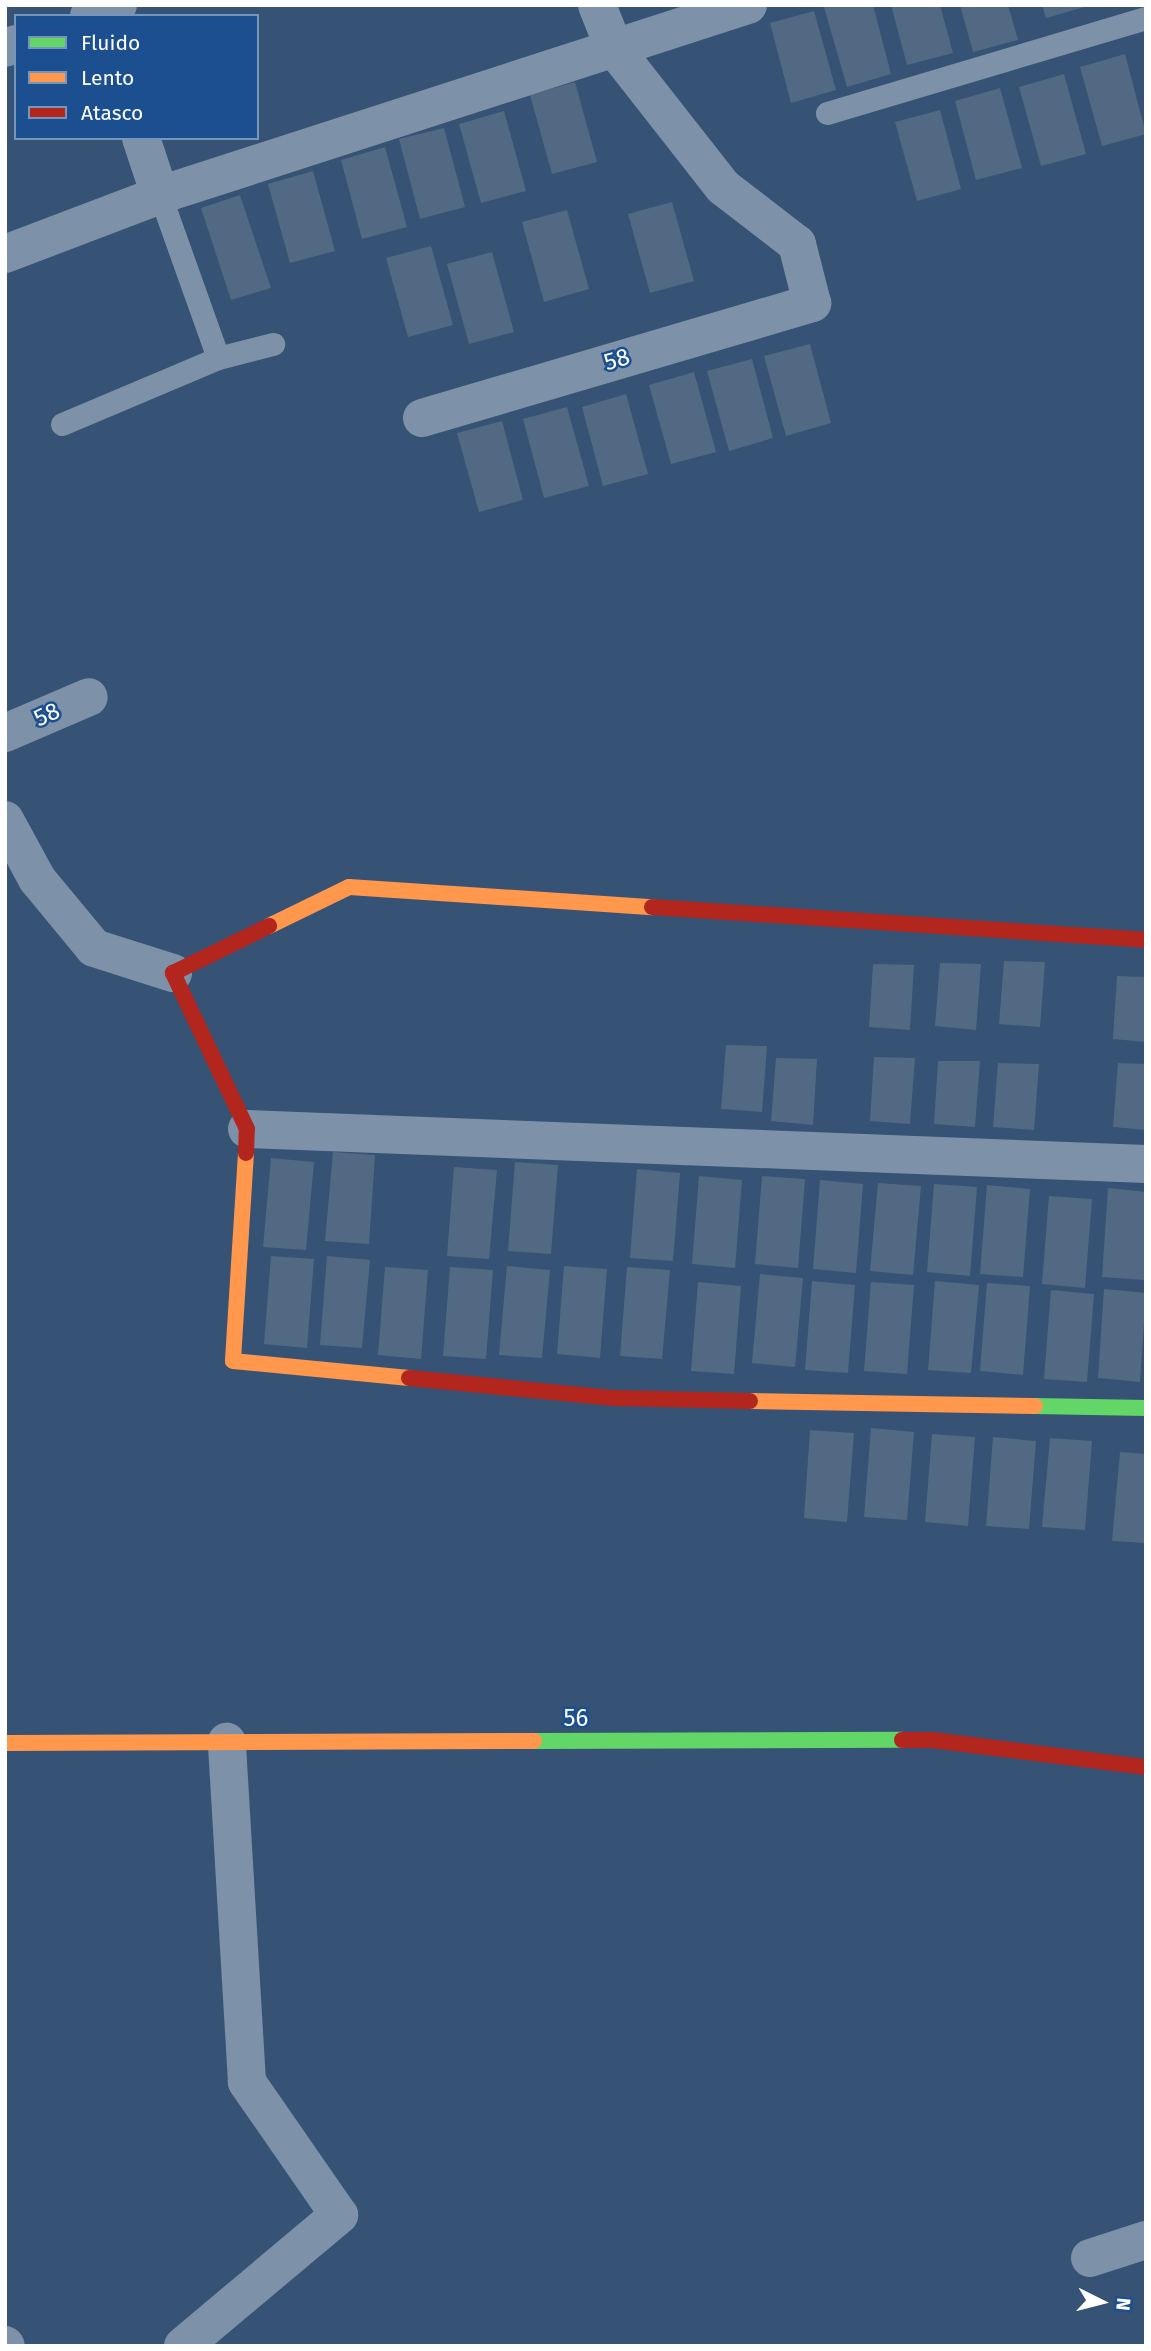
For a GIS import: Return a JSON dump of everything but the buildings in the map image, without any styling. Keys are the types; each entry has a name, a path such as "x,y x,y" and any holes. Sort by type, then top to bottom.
{"street":[{"path":"597,5 614,48"},
{"path":"5,254 160,195 748,5"},
{"name":"58","path":"422,418 812,303 797,244 723,187 614,48"},
{"path":"142,140 160,195"},
{"name":"58","path":"5,733 89,696"},
{"path":"5,820 37,879 94,948 173,973 349,887 1146,940"},
{"path":"173,973 247,1129 233,1361 614,1398 1146,1409"},
{"path":"247,1129 1146,1164"},
{"name":"56","path":"5,1743 932,1740 1146,1767"},
{"path":"183,2346 338,2215 247,2082 227,1742"},
{"path":"1090,2258 1146,2240"}],"lane":[{"path":"827,114 1146,18"},
{"path":"160,195 218,358"},
{"path":"62,424 218,358 273,344"}],"traffic: fast":[{"path":"1035,1406 1146,1408"},
{"path":"534,1741 902,1740"}],"traffic: slow":[{"path":"269,926 349,887 652,907"},
{"path":"246,1153 233,1361 409,1378"},
{"path":"750,1401 1035,1406"},
{"path":"5,1743 534,1741"}],"traffic: jam":[{"path":"652,907 1146,940"},
{"path":"246,1153 247,1129 173,973 269,926"},
{"path":"409,1378 614,1398 750,1401"},
{"path":"902,1740 932,1740 1146,1767"}]}
